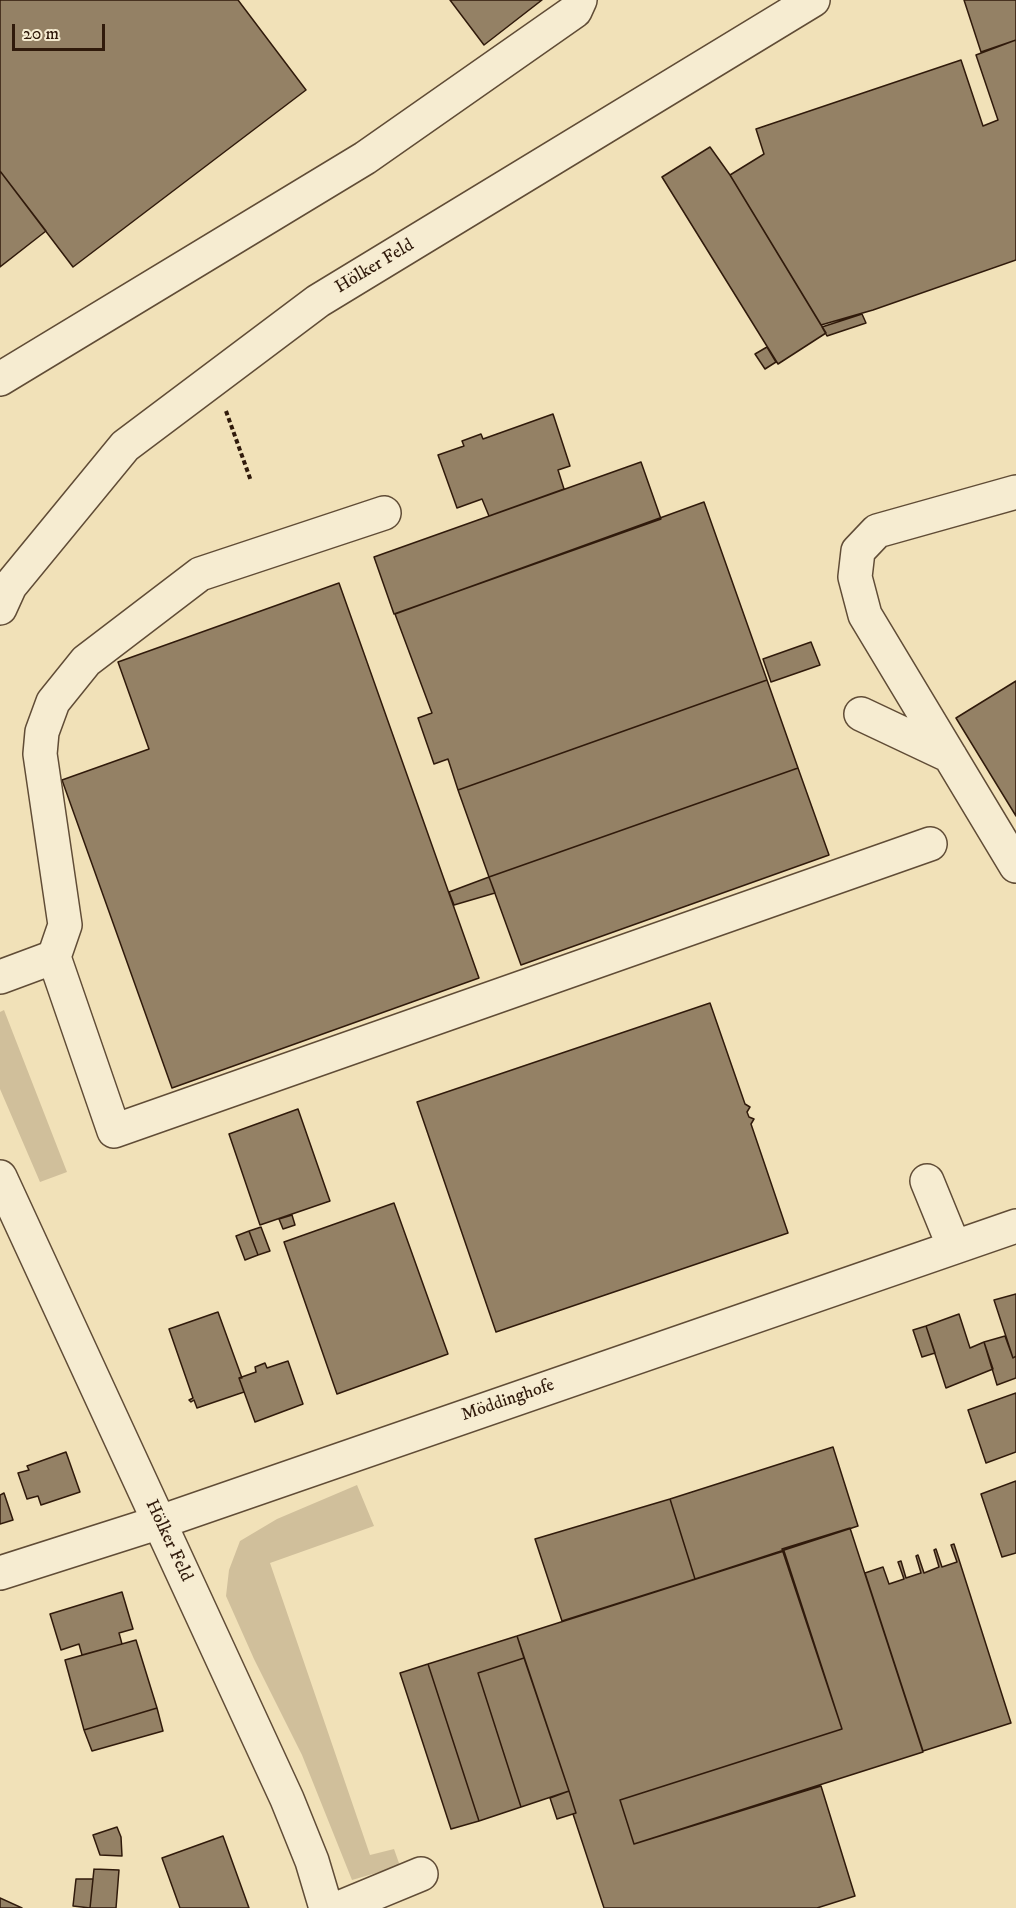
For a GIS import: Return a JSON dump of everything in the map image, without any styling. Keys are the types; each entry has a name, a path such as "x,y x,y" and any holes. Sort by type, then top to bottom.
{"street":[{"name":"Hölker Feld","path":"0,608 10,586 125,446 318,301 813,0"},
{"path":"0,379 365,158 574,4"},
{"path":"1016,492 877,531 858,551 855,577 865,615 1016,866"},
{"path":"384,513 200,574 86,661 53,702 42,732 40,754 65,925 54,957 114,1131 930,844"},
{"path":"861,714 950,756"},
{"path":"0,977 54,957"},
{"name":"Hölker Feld","path":"0,1177 287,1799 312,1861 326,1908"},
{"path":"927,1181 954,1247"},
{"name":"Möddinghofe","path":"0,1574 160,1522 1016,1226"},
{"path":"339,1908 421,1874"}],"path":[{"path":"229,419 250,481"}],"shaded area":[{"path":"4,1010 67,1172 40,1182 0,1089 0,1012"},
{"path":"357,1485 374,1526 270,1563 370,1855 394,1849 400,1866 352,1880 302,1755 254,1659 226,1596 229,1570 240,1541 277,1519"}],"building":[{"path":"0,0 238,0 306,90 73,267 0,171"},
{"path":"450,0 542,0 484,45"},
{"path":"964,0 1016,0 1016,40 981,52"},
{"path":"1016,40 1016,260 873,310 821,325 730,175 764,154 756,129 961,60 983,126 998,120 976,55"},
{"path":"710,147 730,175 826,333 778,364 662,177"},
{"path":"0,171 46,231 0,267"},
{"path":"862,314 866,323 827,336 822,327"},
{"path":"767,347 776,362 765,369 755,354"},
{"path":"553,414 570,466 558,470 564,489 489,516 482,499 457,508 438,455 464,446 462,441 481,434 483,439"},
{"path":"641,462 661,519 394,614 374,557"},
{"path":"704,502 767,680 458,790 448,759 434,764 418,718 432,713 395,614"},
{"path":"339,583 479,978 172,1088 62,780 149,749 118,662"},
{"path":"811,642 820,665 771,682 763,659"},
{"path":"767,680 798,768 489,877 458,790"},
{"path":"1016,681 1016,816 956,718"},
{"path":"798,768 829,855 521,965 489,877"},
{"path":"489,877 495,893 454,905 449,892"},
{"path":"710,1003 745,1104 750,1107 747,1112 749,1117 754,1119 751,1124 788,1233 496,1332 417,1102"},
{"path":"298,1109 330,1201 260,1225 229,1134"},
{"path":"394,1203 448,1354 337,1394 284,1242"},
{"path":"292,1215 295,1225 283,1229 279,1219"},
{"path":"261,1227 270,1251 258,1255 249,1231"},
{"path":"249,1231 258,1255 245,1260 236,1236"},
{"path":"1016,1294 1016,1356 1013,1358 994,1300"},
{"path":"218,1312 242,1378 239,1378 244,1392 197,1408 194,1400 191,1402 189,1400 193,1398 169,1329"},
{"path":"959,1314 970,1348 984,1342 993,1369 946,1388 926,1326"},
{"path":"926,1326 935,1353 922,1357 913,1330"},
{"path":"1005,1336 1013,1358 1016,1356 1016,1378 997,1385 984,1342"},
{"path":"288,1361 303,1404 255,1422 239,1378 256,1372 255,1367 265,1363 267,1368"},
{"path":"1016,1393 1016,1452 986,1463 968,1410"},
{"path":"833,1447 858,1526 695,1579 670,1499"},
{"path":"66,1452 80,1492 41,1505 38,1496 27,1499 18,1473 29,1470 27,1466"},
{"path":"1016,1481 1016,1553 1002,1557 981,1494"},
{"path":"4,1493 13,1520 0,1524 0,1495"},
{"path":"670,1499 695,1579 562,1621 535,1539"},
{"path":"850,1528 923,1752 634,1844 620,1800 842,1729 782,1549"},
{"path":"954,1544 1011,1723 923,1751 865,1573 883,1567 889,1584 904,1579 898,1562 901,1561 906,1578 921,1573 916,1556 918,1555 924,1573 939,1567 934,1550 936,1549 942,1567 957,1562 951,1545"},
{"path":"784,1551 842,1729 620,1800 634,1844 821,1786 855,1896 817,1908 604,1908 573,1814 576,1813 569,1791 517,1636"},
{"path":"122,1592 133,1629 119,1633 122,1644 82,1655 79,1644 61,1650 50,1614"},
{"path":"517,1636 524,1658 478,1673 521,1807 479,1821 428,1664"},
{"path":"136,1640 157,1708 84,1730 65,1660"},
{"path":"524,1658 569,1791 521,1807 478,1673"},
{"path":"428,1664 479,1821 451,1829 400,1673"},
{"path":"157,1708 163,1731 92,1751 84,1730"},
{"path":"569,1791 576,1813 557,1819 550,1798"},
{"path":"117,1827 121,1837 122,1856 100,1855 93,1835"},
{"path":"223,1836 249,1908 180,1908 162,1858"},
{"path":"94,1869 119,1870 116,1908 90,1908"},
{"path":"76,1879 93,1879 90,1908 73,1906"},
{"path":"0,1898 22,1908 0,1908"}]}
